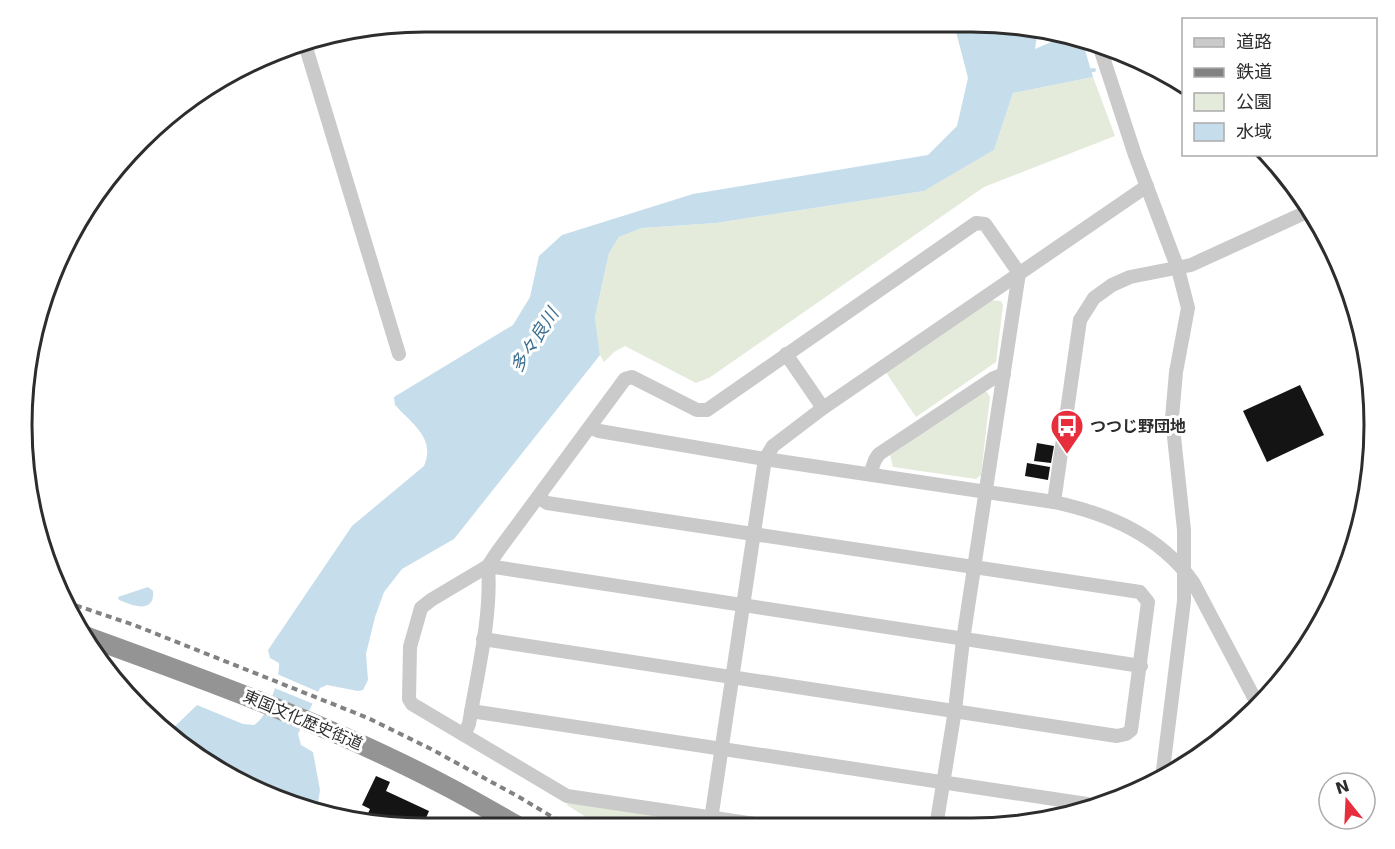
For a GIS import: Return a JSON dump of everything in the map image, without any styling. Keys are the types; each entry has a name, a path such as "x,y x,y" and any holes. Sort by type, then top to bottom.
{"highway":[{"name":"東国文化歴史街道","path":"96,640 263,702 310,722 448,787 503,818"}],"street":[{"path":"307,50 399,354"},
{"path":"1102,54 1178,269 1188,308 1176,372 1172,418 1184,530 1185,571 1182,618 1162,767"},
{"path":"712,818 765,459 773,446 823,408 1147,186"},
{"path":"1054,502 1080,320 1094,298 1112,285 1130,277 1191,265 1302,214"},
{"path":"689,818 567,796 412,704 409,699 410,647 422,608 431,600 488,566 625,379 632,377 697,410 708,410 976,223 985,224 1019,273 976,567 963,640 956,710 938,818"},
{"path":"786,354 823,408"},
{"path":"870,474 879,454 992,379 1004,374"},
{"path":"590,428 765,459 1054,502 1083,508 1127,525 1156,544 1185,571 1254,696"},
{"path":"483,639 1118,736 1126,735 1131,730 1148,602 1140,592 547,503 538,497"},
{"path":"488,566 1141,666"},
{"path":"464,735 469,724 483,639 490,584 488,566"},
{"path":"471,711 1077,803"}],"green space":[{"path":"1093,77 1115,136 984,187 709,378 696,383 625,346 614,352 604,362 600,355 595,317 609,253 619,237 642,228 716,223 924,191 994,150 1013,93"},
{"path":"990,300 1001,301 1003,305 996,362 916,417 885,371"},
{"path":"984,391 990,397 981,475 976,479 893,467 890,455"},
{"path":"568,803 684,818 587,818 567,805"}],"water":[{"name":"多々良川","path":"956,32 996,32 1037,37 1035,49 1054,41 1085,49 1093,77 1013,93 994,150 924,191 716,223 642,228 619,237 609,253 595,317 600,355 454,539 402,569 384,592 366,654 368,680 363,690 327,685 320,688 298,734 301,745 313,752 320,790 318,803 274,788 228,765 174,727 197,705 243,724 254,725 259,721 272,697 279,670 279,663 270,658 268,650 352,526 424,466 427,456 425,439 395,405 394,397 513,325 530,297 539,256 562,235 693,194 928,155 957,126 968,78"},
{"path":"148,587 153,591 153,598 147,606 136,606 119,600 118,597"}],"pier":[{"path":"277,674 321,693 316,705 272,687"}],"building":[{"path":"1300,385 1324,435 1267,462 1243,411"},
{"path":"1037,443 1054,446 1051,463 1034,461"},
{"path":"1027,463 1050,467 1048,480 1025,476"},
{"path":"376,776 390,782 386,791 429,811 426,818 399,817 368,813 370,809 362,805"}],"waterway":[{"path":"1086,71 1094,70"}],"railway":[{"path":"76,605 134,625 368,718 431,749 554,818"}],"place":[{"name":"つつじ野団地","path":"1067,455"}]}
